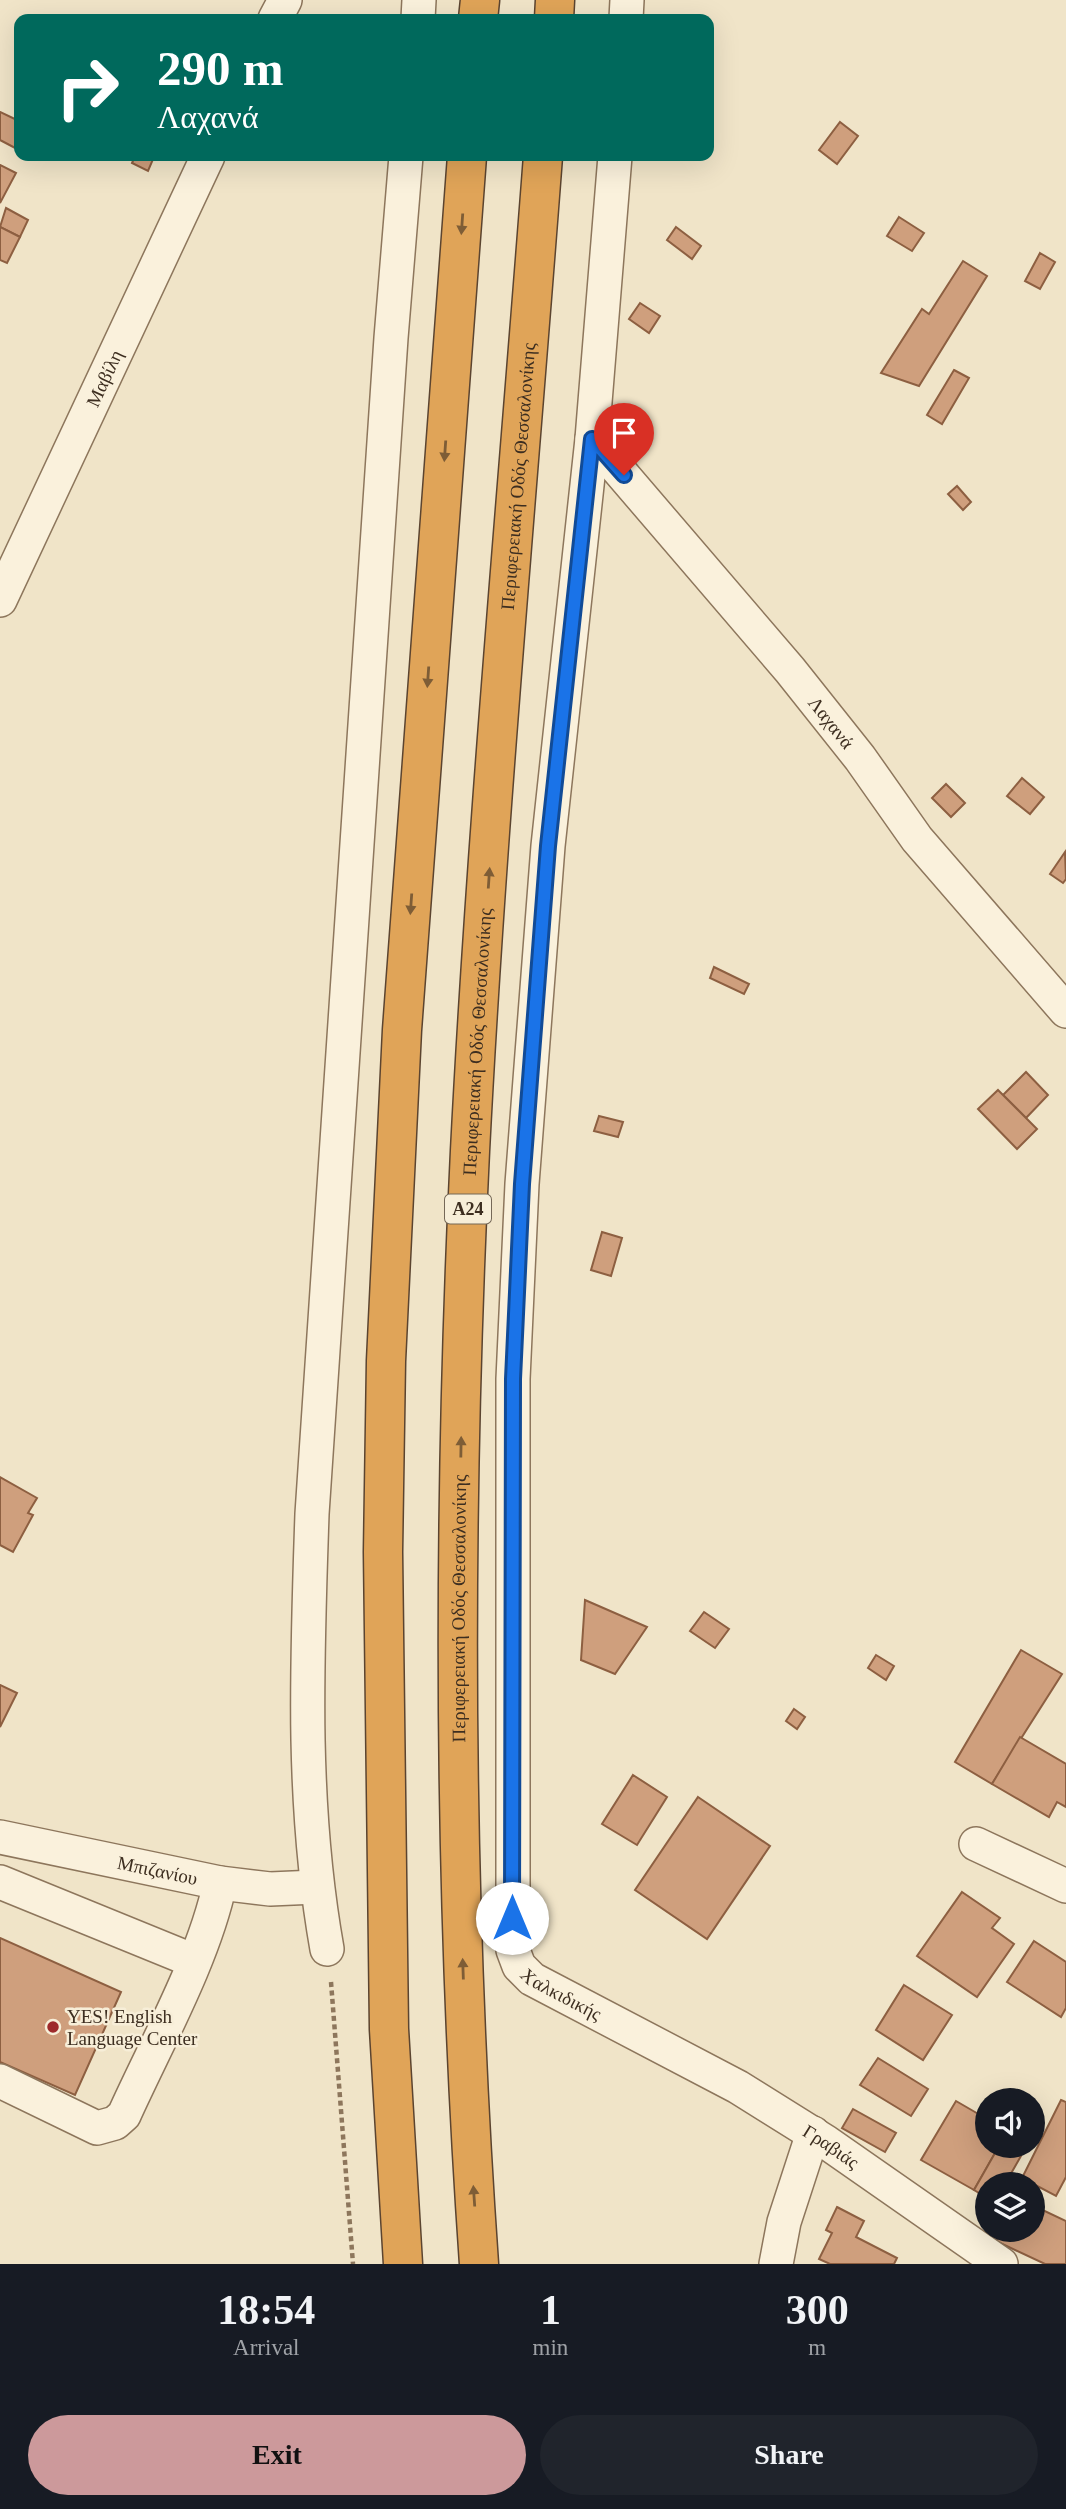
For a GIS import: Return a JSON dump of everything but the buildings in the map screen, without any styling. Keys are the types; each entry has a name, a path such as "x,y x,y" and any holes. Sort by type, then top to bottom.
{"highway":[{"path":"403,2264 389,2029 383,1564 386,1375 401,1030 467,161"},
{"name":"Περιφερειακή Οδός Θεσσαλονίκης","path":"479,2264 461,1917 461,1376 471,1144 543,161"}],"street":[{"name":"Μαβίλη","path":"0,600 206,161"},
{"path":"327,1950 316,1887 305,1707 312,1514 390,352 406,161"},
{"name":"Χαλκιδικής","path":"615,161 592,439 550,833 522,1184 513,1379 512,1918 514,1955 526,1975 653,2040"},
{"name":"Λαχανά","path":"592,439 790,670 860,758 917,839 1066,1011"},
{"name":"Μπιζανίου","path":"0,1837 220,1883 270,1889 316,1887"},
{"path":"976,1844 1066,1886"},
{"path":"0,1882 194,1961"},
{"path":"0,2081 97,2128 115,2123 124,2115 194,1961 215,1905 220,1883"},
{"name":"Γραβιάς","path":"653,2040 710,2070 813,2133 1001,2264"},
{"path":"776,2264 784,2222 813,2133"}],"path":[{"path":"327,1950 337,2029 353,2264"}],"place":[{"name":"YES! English Language Center","path":"53,2027"}],"route":[{"path":"512,1918 513,1379 522,1184 548,846 575,576 592,439 624,475"}]}
